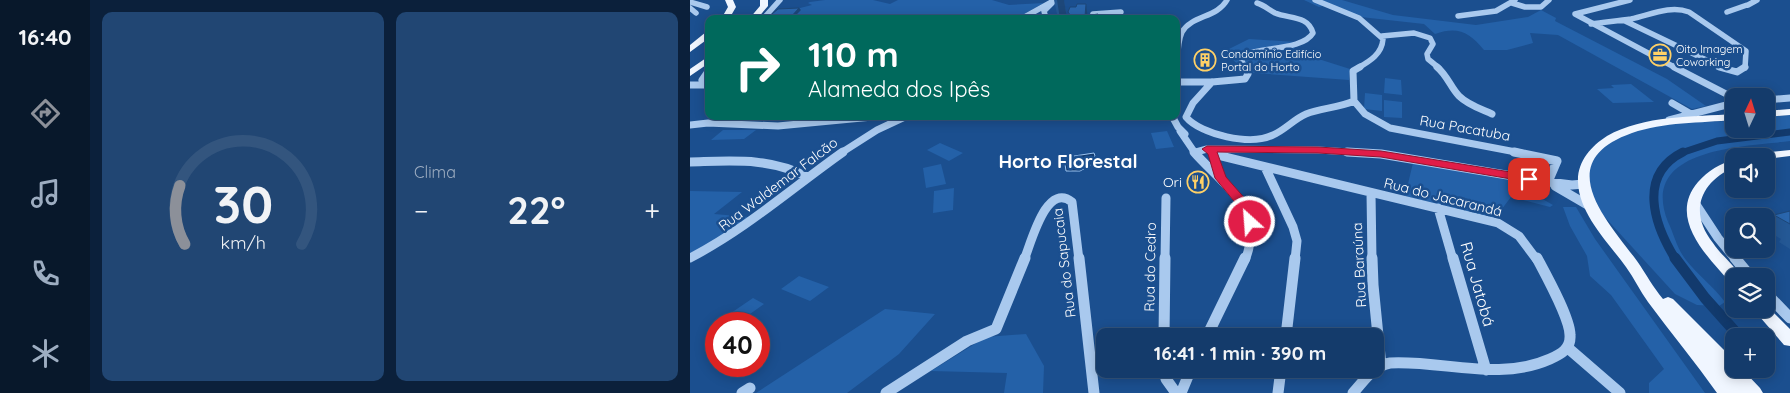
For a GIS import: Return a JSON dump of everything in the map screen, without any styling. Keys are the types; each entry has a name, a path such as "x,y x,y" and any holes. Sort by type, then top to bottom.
{"main road":[{"path":"727,15 732,7 728,0"},
{"path":"756,15 764,6 764,0"},
{"path":"690,49 705,38"},
{"path":"690,54 705,38"},
{"path":"690,73 705,61"},
{"path":"690,78 705,71"},
{"path":"1775,113 1790,112"},
{"path":"1725,118 1651,125 1616,136 1599,148 1587,163 1584,184 1592,207 1652,295 1700,355 1727,393"},
{"path":"1775,154 1790,152"},
{"path":"1725,167 1717,170 1706,179 1697,193 1693,216 1696,225 1710,248 1727,268"},
{"path":"1638,273 1754,393"},
{"path":"1769,318 1788,339"},
{"path":"1700,355 1740,393"}],"street":[{"path":"690,2 695,0"},
{"path":"767,15 780,0"},
{"path":"1044,15 1045,9 1056,0"},
{"path":"1028,15 1056,0"},
{"path":"1180,45 1184,30 1195,21 1221,9 1227,0"},
{"path":"1316,0 1359,18 1382,36 1414,33 1430,38 1433,44 1427,54 1428,59 1443,72 1459,96 1474,106 1492,114"},
{"path":"1458,16 1494,11 1514,2 1525,7 1542,8 1549,0"},
{"path":"1630,0 1575,14 1725,93"},
{"path":"690,2 707,7"},
{"path":"1180,82 1212,82 1246,78 1248,74 1242,61 1244,55 1294,45 1312,36 1311,26 1305,21 1275,13 1257,3"},
{"path":"1727,12 1744,3"},
{"path":"690,8 696,13"},
{"path":"1591,24 1623,20 1671,9 1687,11 1746,50 1748,56 1745,68 1737,72 1718,67 1623,20"},
{"path":"1094,15 1108,11 1120,12 1116,15"},
{"path":"1212,82 1193,103 1186,117 1192,123 1237,139 1251,140 1272,136 1306,114 1356,105 1353,71 1377,54 1383,43 1382,36"},
{"path":"690,85 705,86"},
{"path":"1775,99 1790,98"},
{"path":"1672,103 1691,114"},
{"name":"Rua Pacatuba","path":"1356,105 1390,128 1557,161 1548,182"},
{"path":"1651,125 1725,105"},
{"path":"690,125 716,123 778,126 840,120"},
{"name":"Rua Waldemar Falcão","path":"690,258 748,226 807,177 872,133 899,120"},
{"path":"1174,120 1184,138 1244,205 1250,222 1250,245 1211,328"},
{"path":"1180,131 1211,154 1220,178"},
{"path":"1196,152 1211,154 1318,150 1381,154 1548,182 1572,185 1584,184"},
{"path":"1203,160 1211,154"},
{"name":"Rua do Jacarandá","path":"1211,154 1438,208 1498,224 1512,230 1527,243 1567,320 1570,340 1568,348"},
{"path":"690,162 766,162 783,166 807,177"},
{"path":"1265,167 1293,227 1297,241 1287,328"},
{"path":"1548,182 1592,207"},
{"name":"Rua Baraúna","path":"1371,192 1373,285 1377,328"},
{"name":"Rua do Cedro","path":"1164,328 1166,198"},
{"name":"Rua do Sapucaia","path":"886,393 967,341 996,329 1046,206 1050,201 1057,199 1071,200 1094,393"},
{"path":"1694,202 1718,238 1743,268"},
{"name":"Rua Jatobá","path":"1438,208 1486,370"},
{"path":"1775,302 1790,318"},
{"path":"1384,366 1407,364 1486,370 1548,362 1568,348 1620,393"},
{"path":"1166,378 1176,393"},
{"path":"1181,393 1187,378"},
{"path":"1278,393 1280,378"},
{"path":"1353,393 1366,378"}],"shaded area":[{"path":"825,0 873,0 890,4 898,0 992,0 1009,5 1044,3 1022,15 796,15 800,8 812,5 808,3"},
{"path":"1304,0 1342,0 1393,15 1476,25 1528,17 1541,10 1556,18 1555,21 1667,79 1706,106 1692,109 1558,35 1530,33 1533,43 1507,50 1484,50 1473,39 1462,32 1450,31 1435,34 1424,24 1361,17 1329,4 1319,7"},
{"path":"1249,39 1296,42 1294,49 1280,51 1291,59 1309,56 1350,69 1349,80 1254,73 1236,63 1225,51"},
{"path":"1385,78 1401,80 1402,95 1384,93"},
{"path":"1631,84 1654,102 1613,103 1597,89 1614,88 1611,85"},
{"path":"1365,93 1382,95 1382,111 1364,109"},
{"path":"1384,100 1402,102 1402,118 1384,117"},
{"path":"1790,115 1790,141 1725,148 1700,156 1681,165 1668,179 1663,197 1668,222 1678,246 1683,256 1725,302 1719,306 1697,305 1675,294 1602,214 1587,182 1589,164 1610,139 1655,123 1725,121 1725,138 1775,138 1775,116"},
{"path":"723,130 756,130 744,139 711,140"},
{"path":"1167,131 1174,147 1156,149 1151,133"},
{"path":"940,143 963,153 949,161 927,150"},
{"path":"1094,153 1095,156 1090,161 1096,162 1080,171 1066,171 1065,164 1062,165 1061,158"},
{"path":"1413,163 1509,180 1553,205 1550,207 1511,197 1495,218 1405,196"},
{"path":"941,164 946,184 926,188 923,168"},
{"path":"954,188 953,210 933,213 934,191"},
{"path":"690,191 742,192 714,214 749,217 721,239 690,253"},
{"path":"1563,207 1576,207 1595,239 1705,393 1649,393 1649,383 1664,369 1611,295 1590,276 1587,256 1570,226"},
{"path":"799,276 829,287 810,301 781,289"},
{"path":"753,298 764,304 753,312 732,312"},
{"path":"885,309 935,314 899,354 847,393 756,393"},
{"path":"1026,334 1044,366 1043,393 1004,393 1007,373 931,371 986,337"}],"building":[{"path":"1077,4 1086,4 1085,15 1070,15 1068,12 1070,7 1076,7"},
{"path":"799,8 793,15 771,15 778,9"},
{"path":"1790,211 1790,224 1775,216"}],"waterway":[{"path":"1682,153 1717,141 1790,132"},
{"path":"1676,260 1661,232 1654,202 1655,187 1659,174 1669,162 1682,153"},
{"path":"1675,258 1705,298 1732,328"}],"place":[{"name":"Oito Imagem Coworking","path":"1660,55"},
{"name":"Condomínio Edifício Portal do Horto","path":"1205,60"},
{"name":"Ori","path":"1198,182"}],"district":[{"name":"Horto Florestal","path":"1068,161"}],"route":[{"path":"1250,222 1244,205 1220,178 1212,152 1207,149 1365,152 1529,179"}]}
